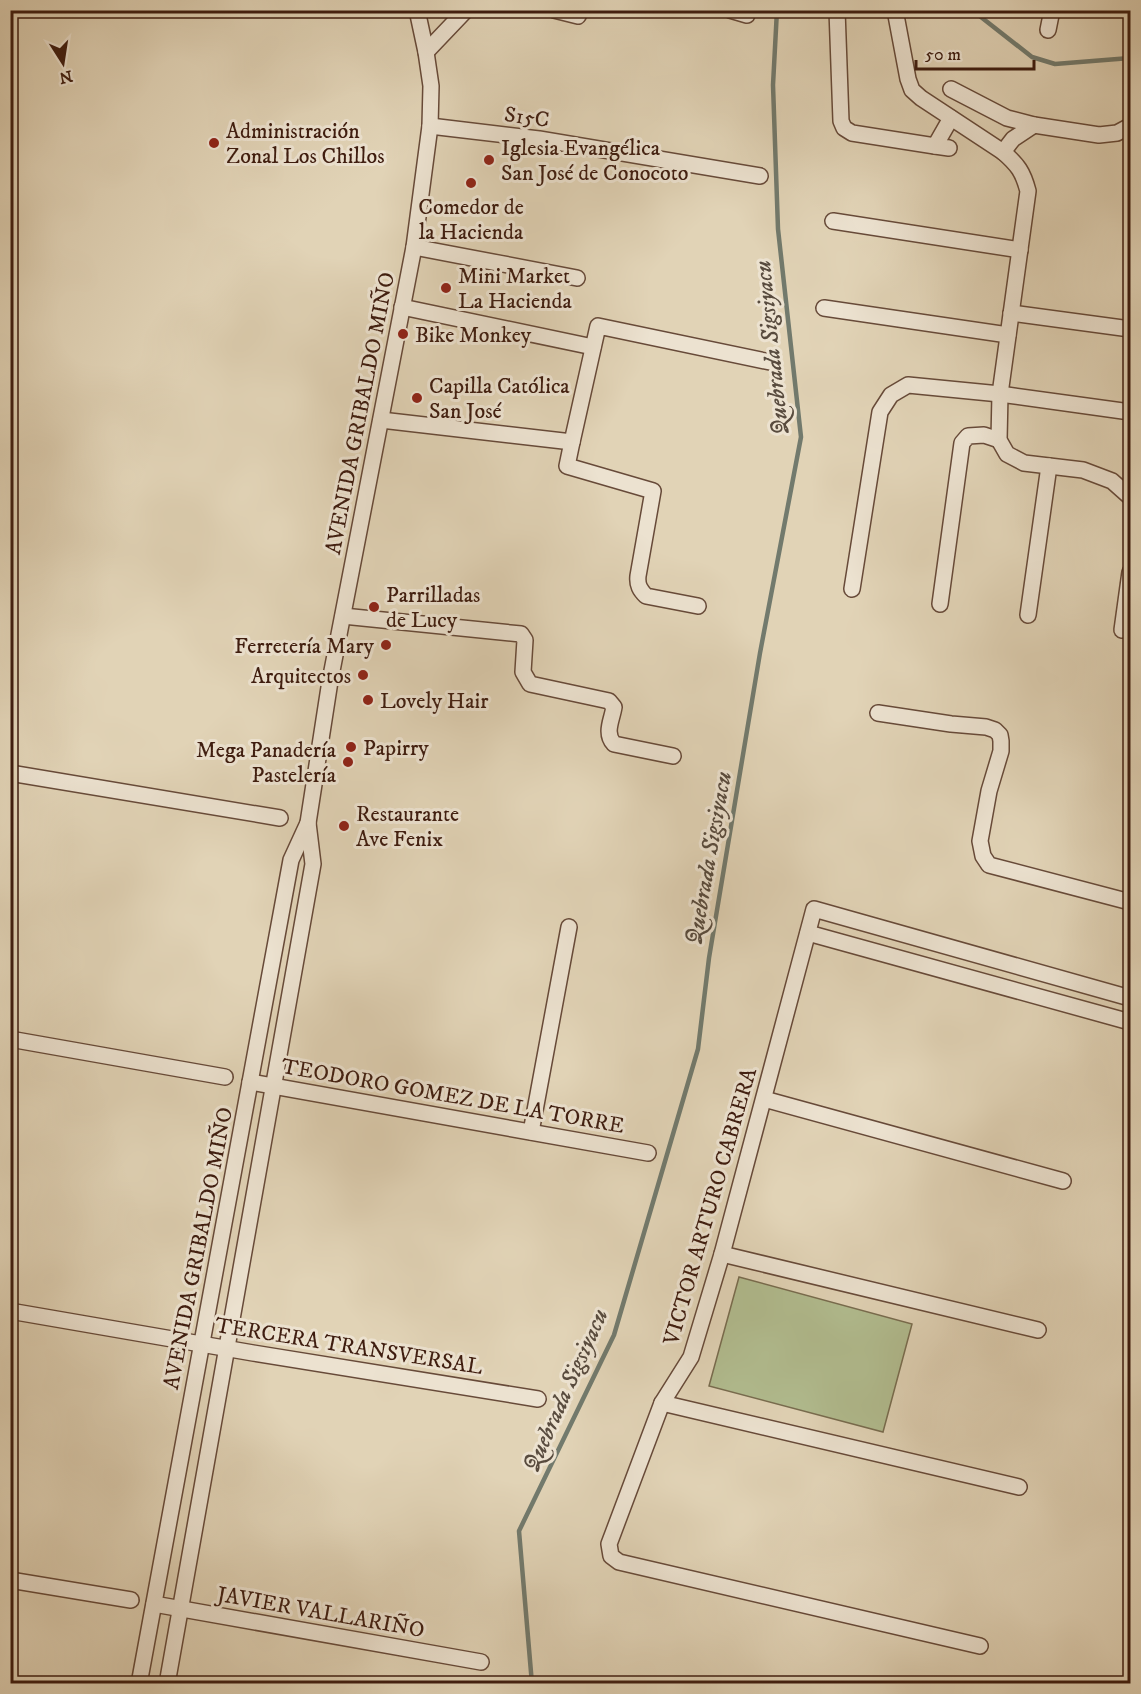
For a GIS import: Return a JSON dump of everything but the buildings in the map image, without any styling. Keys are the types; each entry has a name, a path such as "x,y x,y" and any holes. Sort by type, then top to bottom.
{"street":[{"name":"AVENIDA GRIBALDO MIÑO","path":"167,1683 313,864 308,823 330,681 414,247 430,126 431,86 417,10"},
{"path":"426,52 466,10"},
{"path":"554,10 578,16 581,10"},
{"path":"730,10 747,15"},
{"path":"837,10 841,121 844,128 852,133 942,147 951,118"},
{"path":"895,10 912,90 1015,162 1024,175 1028,191 1000,394 999,440 1007,454 1024,463 1083,470 1112,481 1131,497"},
{"path":"1048,30 1052,10"},
{"path":"951,89 1007,118 1034,125 1099,135 1117,133 1131,126"},
{"path":"1003,152 1012,139 1034,125"},
{"name":"S15C","path":"430,126 539,139 760,176"},
{"path":"833,221 1020,249"},
{"path":"414,247 577,278"},
{"path":"402,308 593,347"},
{"path":"824,308 1008,335"},
{"path":"1011,313 1131,329"},
{"path":"698,606 646,596 639,587 638,576 653,491 567,466 598,326 770,362"},
{"path":"852,589 880,412 891,395 908,385 1000,394 1131,412"},
{"path":"381,420 572,442"},
{"path":"940,604 962,443 968,436 984,435 999,440"},
{"path":"1028,615 1049,466"},
{"path":"1122,630 1131,572"},
{"path":"343,616 521,634 525,640 523,672 530,684 609,701 614,707 608,734 614,744 674,756"},
{"path":"878,712 995,730 1002,741 1001,751 989,791 980,841 983,855 989,865 1131,902"},
{"path":"10,772 280,819"},
{"name":"AVENIDA GRIBALDO MIÑO","path":"140,1683 291,860 308,823"},
{"name":"VICTOR ARTURO CABRERA","path":"980,1646 619,1562 611,1556 609,1544 662,1402 691,1358 722,1254 814,909 1131,998"},
{"path":"531,1132 569,927"},
{"path":"808,933 1131,1022"},
{"path":"10,1039 225,1077"},
{"name":"TEODORO GOMEZ DE LA TORRE","path":"250,1082 648,1153"},
{"path":"764,1099 1063,1181"},
{"path":"722,1254 1038,1330"},
{"name":"TERCERA TRANSVERSAL","path":"10,1311 538,1399"},
{"path":"662,1402 1019,1487"},
{"path":"10,1580 131,1600"},
{"name":"JAVIER VALLARIÑO","path":"154,1604 481,1662"}],"green space":[{"path":"739,1277 912,1324 883,1432 709,1386"}],"waterway":[{"name":"Quebrada Sigsiyacu","path":"532,1684 519,1531 614,1335 698,1049 709,958 760,653 801,437 778,229 773,85 777,10"},
{"name":"Quebrada Sigsiyacu","path":"972,10 1032,57 1055,64 1130,58"}],"place":[{"name":"Administración Zonal Los Chillos","path":"214,143"},
{"name":"Iglesia Evangélica San José de Conocoto","path":"489,160"},
{"name":"Comedor de la Hacienda","path":"471,183"},
{"name":"Mini Market La Hacienda","path":"446,288"},
{"name":"Bike Monkey","path":"403,334"},
{"name":"Capilla Católica San José","path":"417,398"},
{"name":"Parrilladas de Lucy","path":"374,607"},
{"name":"Ferretería Mary","path":"386,645"},
{"name":"Arquitectos","path":"363,675"},
{"name":"Lovely Hair","path":"368,700"},
{"name":"Papirry","path":"351,747"},
{"name":"Mega Panadería Pastelería","path":"348,762"},
{"name":"Restaurante Ave Fenix","path":"344,826"}]}
